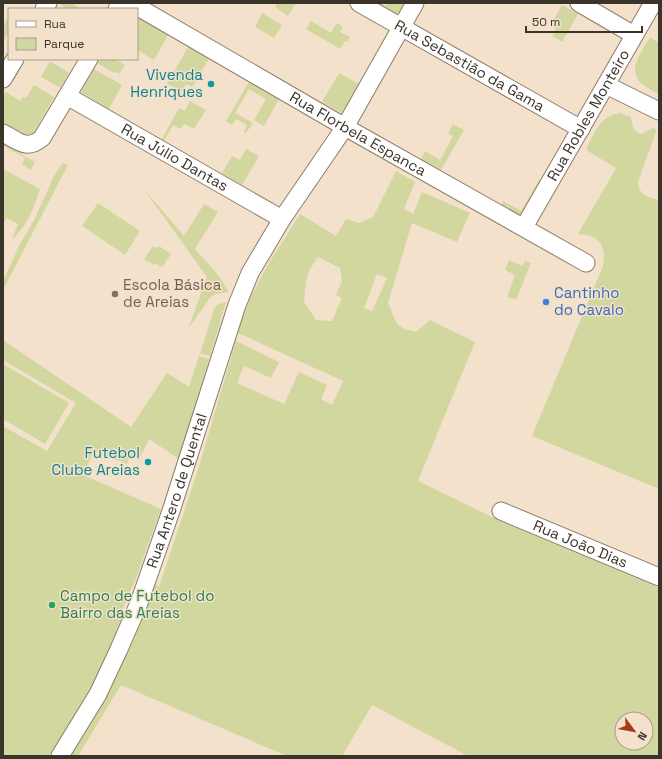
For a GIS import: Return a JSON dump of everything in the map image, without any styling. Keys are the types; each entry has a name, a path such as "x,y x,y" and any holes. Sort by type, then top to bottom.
{"street":[{"name":"Rua Florbela Espanca","path":"130,3 344,127 586,263"},
{"name":"Rua Sebastião da Gama","path":"359,3 581,129"},
{"name":"Rua Antero de Quental","path":"60,756 98,694 139,603 172,511 242,290 250,273 282,220 344,127 415,3"},
{"path":"580,3 634,35"},
{"name":"Rua Robles Monteiro","path":"524,227 653,3"},
{"path":"3,79 14,60"},
{"path":"3,133 29,145 35,144 42,138 87,60"},
{"path":"606,85 659,111"},
{"name":"Rua Júlio Dantas","path":"67,96 282,220"},
{"name":"Rua João Dias","path":"501,511 659,577"}],"green space":[{"path":"59,3 75,3 74,5 79,8 66,8"},
{"path":"277,3 296,3 288,16 275,7"},
{"path":"375,3 380,3 386,6 388,3 404,3 399,13 394,14"},
{"path":"562,5 578,14 562,42 552,36 556,29 550,26"},
{"path":"262,13 282,25 274,38 255,27"},
{"path":"8,18 8,34 3,42 3,26"},
{"path":"138,18 168,35 154,60 138,51"},
{"path":"311,21 331,33 337,23 343,27 340,32 350,37 347,42 345,41 340,49 306,29"},
{"path":"650,37 659,43 659,94 640,82 636,76 635,70 639,55"},
{"path":"188,47 209,59 192,87 186,84 182,91 167,84"},
{"path":"98,60 116,60 125,65 119,74 115,71 114,73 97,63"},
{"path":"50,61 69,73 60,88 41,77"},
{"path":"94,69 122,85 109,109 81,92"},
{"path":"339,73 359,84 342,113 322,102"},
{"path":"249,82 279,99 264,126 254,120 266,99 249,89 235,113 253,123 246,133 244,132 247,125 236,119 232,125 226,121"},
{"path":"34,85 54,97 34,132 28,135 3,122 3,97 6,92 20,101 22,97 26,98"},
{"path":"190,101 206,110 194,129 184,124 181,129 173,125 164,141 162,139 179,108 185,111"},
{"path":"620,113 631,117 633,127 641,134 653,128 657,129 638,182 642,193 659,201 659,489 532,436 603,266 604,252 600,242 591,236 578,234 616,168 586,150 598,126 607,118"},
{"path":"453,124 464,130 441,170 421,159 425,151 440,160 453,136 448,133"},
{"path":"3,144 35,162 31,170 22,164 25,158 3,146"},
{"path":"246,149 259,156 242,185 222,173 232,156 240,160"},
{"path":"63,163 68,165 3,290 3,281 20,244 34,220 55,174"},
{"path":"3,169 40,189 33,209 26,222 18,234 12,239 18,224 7,218 3,224"},
{"path":"396,171 415,182 404,209 413,214 422,192 470,213 457,242 412,223 388,303 397,324 404,329 416,332 430,320 475,342 418,481 496,519 659,588 659,756 468,756 372,705 342,756 287,756 121,685 78,756 68,756 92,719 123,662 154,583 159,587 197,473 236,341 279,362 271,378 244,366 237,383 284,404 299,372 327,385 321,399 332,405 343,381 238,333 249,300 269,263 300,214 336,236 346,219 359,223 373,217","holes":["318,257 340,268 342,281 336,295 342,298 332,321 316,320 304,302 306,280 310,269","377,274 387,278 372,311 364,308"]},
{"path":"539,180 541,182 522,214 519,215 501,205 503,201 521,211"},
{"path":"143,188 184,236 204,204 218,212 195,249 219,276 229,292 215,294 210,298 188,329 207,277"},
{"path":"98,203 140,231 125,255 82,226"},
{"path":"153,246 157,248 159,246 171,254 162,267 155,263 154,265 144,259"},
{"path":"509,260 522,266 525,261 531,263 516,300 507,297 515,275 505,270"},
{"path":"226,302 210,356 200,354 214,309 217,305"},
{"path":"3,340 131,427 167,373 189,387 199,356 209,359 179,459 149,439 139,460 130,456 127,464 94,451 83,475 161,509 136,578 121,613 123,621 99,678 52,756 3,756 3,426 47,451 76,403 3,360"},
{"path":"3,364 69,403 45,444 3,419"}],"place":[{"name":"Vivenda Henriques","path":"211,84"},
{"name":"Escola Básica de Areias","path":"115,294"},
{"name":"Cantinho do Cavalo","path":"546,302"},
{"name":"Futebol Clube Areias","path":"148,462"},
{"name":"Campo de Futebol do Bairro das Areias","path":"52,605"}]}
